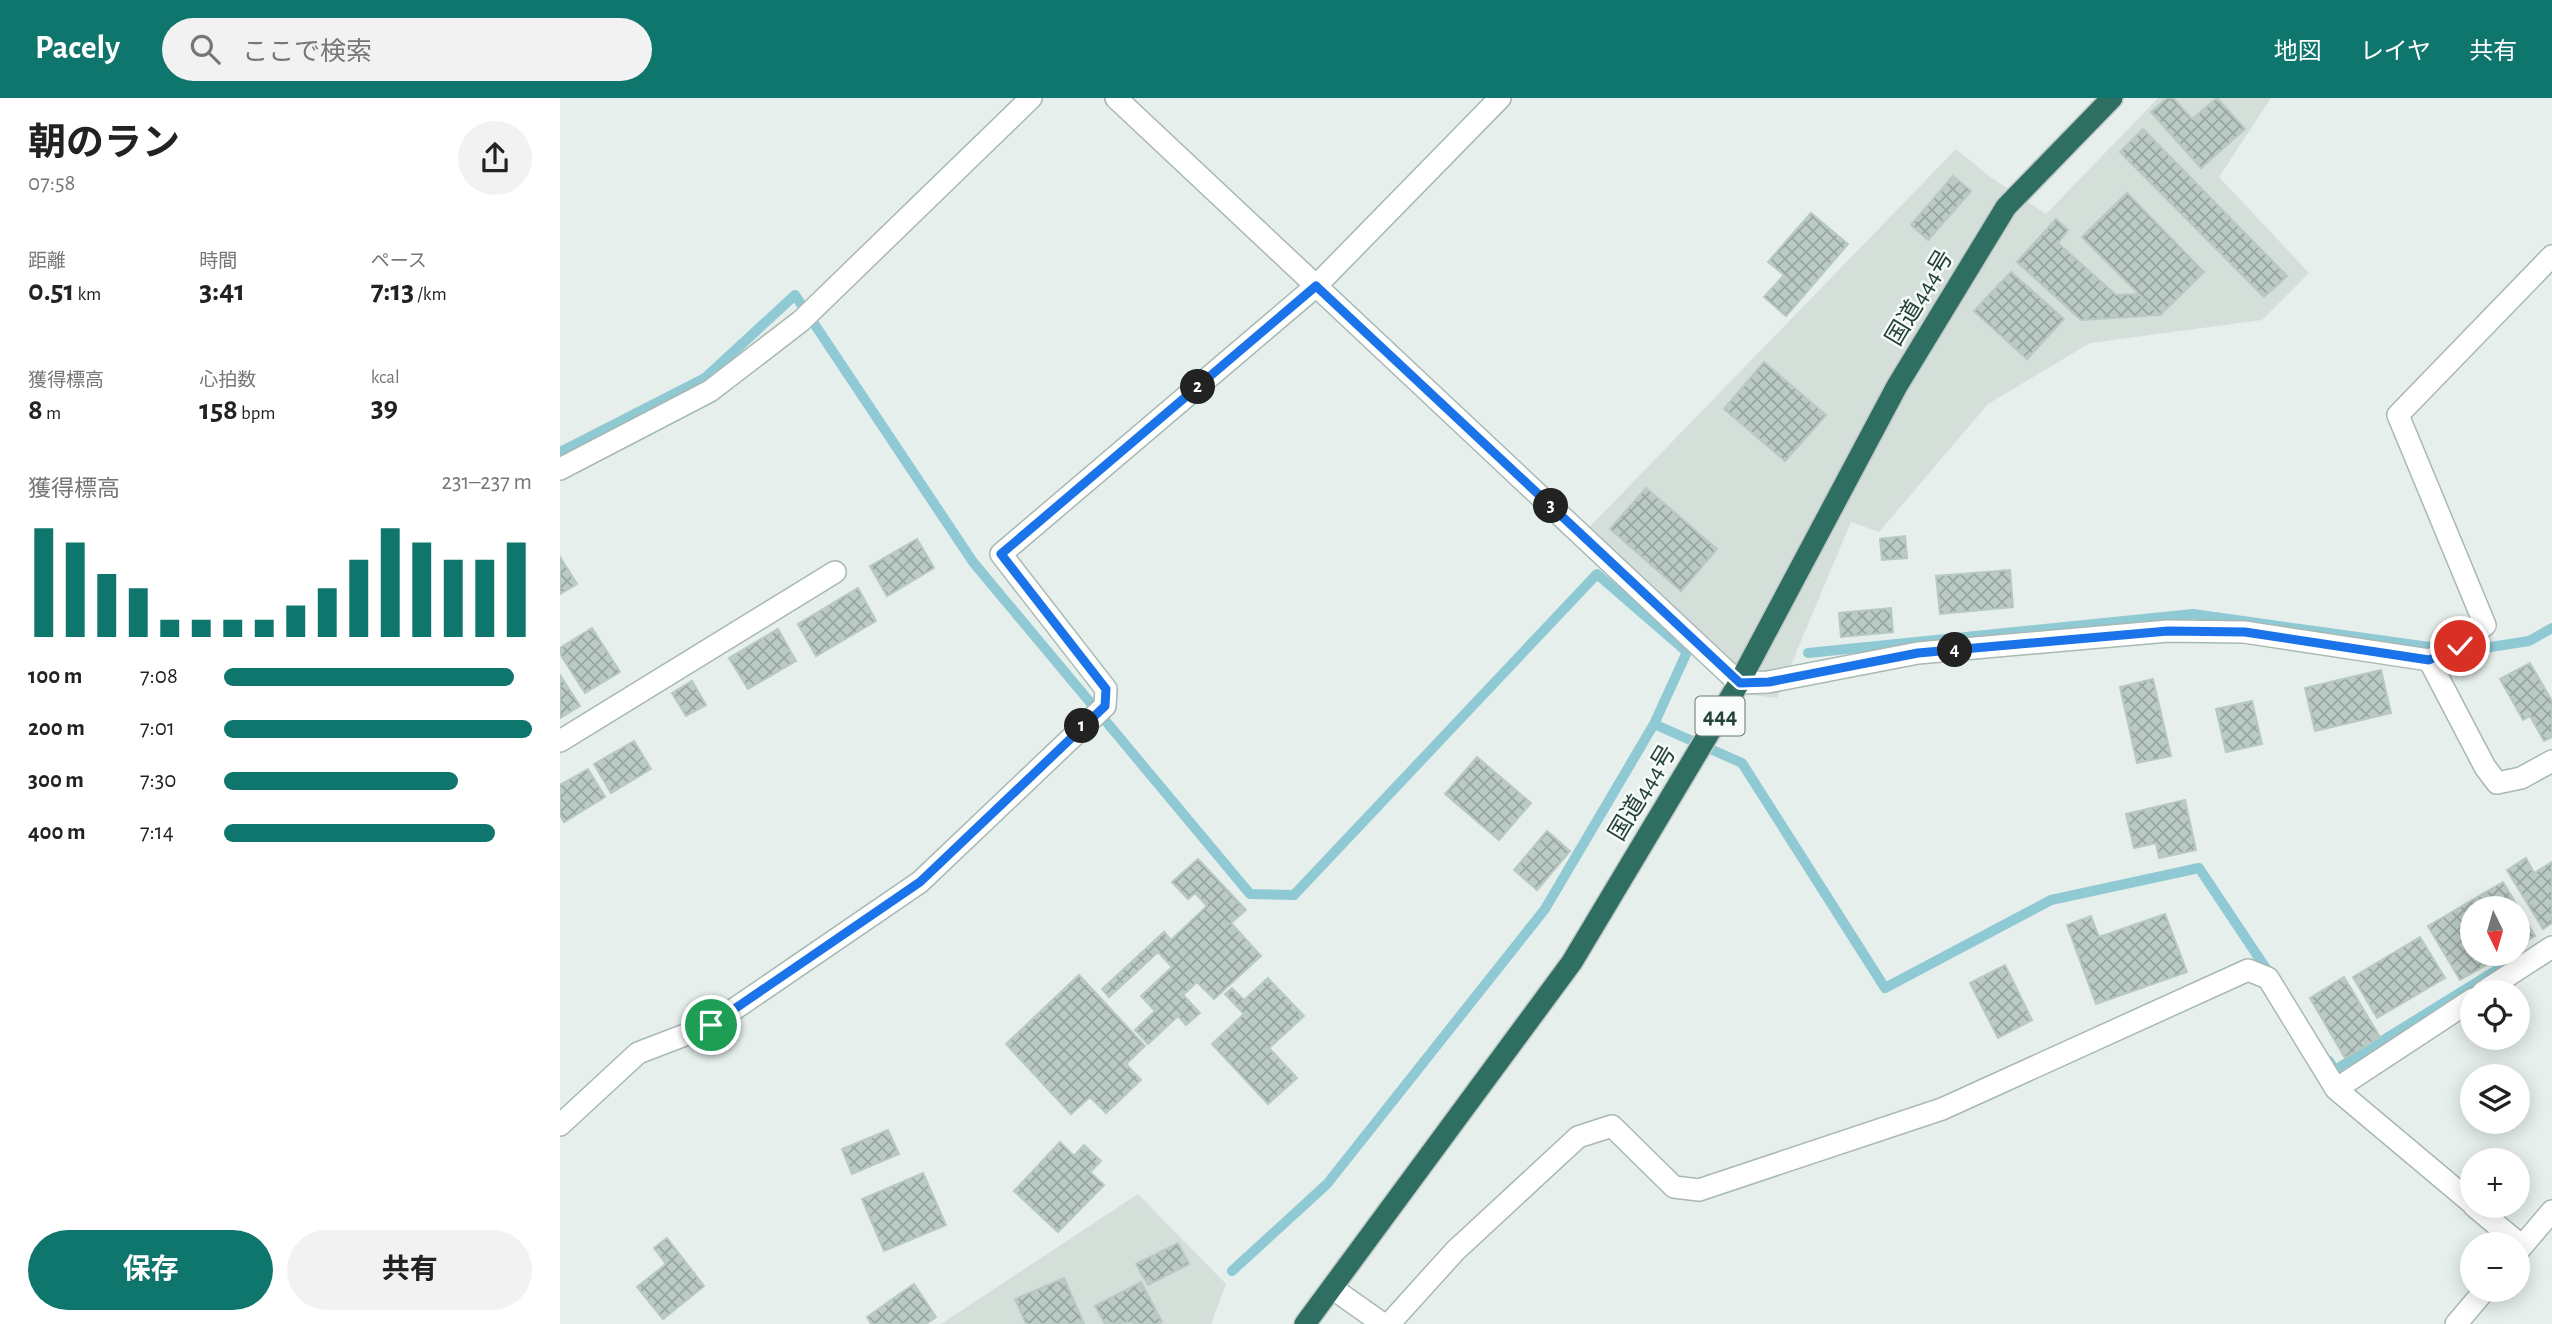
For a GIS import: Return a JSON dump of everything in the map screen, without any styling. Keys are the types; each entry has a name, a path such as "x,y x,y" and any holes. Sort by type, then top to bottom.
{"highway":[{"name":"国道444号","path":"1305,1324 1572,962 1740,683 1897,386 2006,207 2112,98"}],"street":[{"path":"560,469 710,391 808,316 1031,98"},
{"path":"1116,98 1740,683 1769,682 1918,653 2168,631 2245,632 2429,660 2460,646 2485,625 2398,415 2552,256"},
{"path":"560,1125 638,1053 711,1025 920,882 1105,706 1106,689 1001,554 1316,286 1500,98"},
{"path":"560,741 835,572"},
{"path":"2429,660 2485,767 2497,783 2521,778 2552,761"},
{"path":"2501,980 2552,947"},
{"path":"1389,1324 1455,1251 1578,1138 1612,1126 1674,1188 1699,1190 1942,1109 2248,970 2268,978 2336,1089 2460,1193"},
{"path":"2336,1089 2460,1008"},
{"path":"2530,1236 2552,1211"},
{"path":"2488,1218 2503,1232"},
{"path":"1332,1288 1383,1324"},
{"path":"2456,1324 2475,1302"}],"shaded area":[{"path":"2158,98 2271,98 2219,177 2309,273 2262,320 2090,343 1988,404 1879,532 1851,522 1777,698 1735,693 1575,542 1956,149 1989,176 2046,214"},
{"path":"1138,1194 1226,1284 1211,1324 941,1324"}],"building":[{"path":"2167,98 2173,98 2192,119 2217,98 2245,129 2201,168 2151,112"},
{"path":"2143,129 2287,276 2264,297 2120,152"},
{"path":"1953,176 1971,191 1928,240 1911,225"},
{"path":"2127,193 2204,272 2160,315 2082,237"},
{"path":"1811,213 1848,244 1786,316 1764,297 1784,275 1768,262"},
{"path":"2056,219 2068,230 2058,243 2116,295 2139,294 2160,315 2081,320 2017,262"},
{"path":"2011,272 2064,319 2027,359 1974,311"},
{"path":"1764,362 1826,415 1785,461 1724,409"},
{"path":"1646,488 1717,549 1681,591 1610,529"},
{"path":"1905,536 1907,558 1882,560 1880,539"},
{"path":"917,539 934,568 887,596 870,566"},
{"path":"560,557 577,584 560,594"},
{"path":"2010,570 2013,607 1940,614 1936,576"},
{"path":"858,588 876,621 816,656 798,624"},
{"path":"1891,608 1893,632 1841,637 1839,613"},
{"path":"592,628 620,672 585,693 560,654 560,648"},
{"path":"778,629 796,661 748,689 729,658"},
{"path":"2530,663 2552,701 2552,737 2544,741 2530,716 2523,720 2500,679"},
{"path":"2381,670 2391,713 2315,731 2305,688"},
{"path":"560,675 580,706 560,718"},
{"path":"2153,679 2171,756 2137,763 2120,687"},
{"path":"692,681 706,705 686,716 672,693"},
{"path":"2252,701 2262,744 2226,752 2216,709"},
{"path":"634,741 651,769 611,793 594,764"},
{"path":"1477,757 1531,803 1499,840 1445,794"},
{"path":"588,769 605,797 564,822 560,815 560,785"},
{"path":"2185,800 2196,850 2159,858 2156,843 2134,848 2126,814"},
{"path":"1547,831 1570,851 1537,890 1514,870"},
{"path":"2526,858 2534,873 2552,862 2552,923 2543,929 2530,908 2530,896 2523,896 2507,870"},
{"path":"1198,859 1246,910 1231,923 1261,956 1214,999 1197,982 1183,995 1200,1013 1186,1025 1178,1016 1148,1044 1135,1030 1155,1011 1141,996 1172,967 1158,952 1109,997 1102,989 1164,932 1171,940 1207,906 1195,893 1188,899 1172,882"},
{"path":"2503,882 2511,896 2479,896"},
{"path":"2460,907 2460,966 2484,966 2460,980 2428,926"},
{"path":"2165,914 2187,972 2096,1004 2067,925 2091,916 2099,937"},
{"path":"2420,937 2445,978 2377,1018 2353,977"},
{"path":"2005,965 2032,1020 1998,1038 1970,983"},
{"path":"1079,975 1145,1046 1126,1064 1141,1080 1106,1113 1090,1097 1071,1114 1006,1044"},
{"path":"2344,977 2380,1037 2345,1058 2310,998"},
{"path":"1268,978 1304,1016 1269,1048 1297,1078 1268,1104 1212,1044 1244,1014 1225,994 1232,988 1244,1000"},
{"path":"888,1130 899,1154 852,1174 842,1149"},
{"path":"1060,1142 1074,1156 1084,1145 1101,1161 1090,1172 1104,1185 1058,1232 1014,1191"},
{"path":"923,1173 946,1225 884,1251 862,1199"},
{"path":"667,1238 704,1286 663,1319 637,1287 666,1264 654,1248"},
{"path":"1178,1243 1189,1264 1148,1285 1136,1264"},
{"path":"1064,1278 1084,1324 1026,1324 1015,1299"},
{"path":"1141,1282 1162,1322 1105,1324 1095,1306"},
{"path":"914,1284 936,1317 926,1324 871,1324 867,1317"}],"waterway":[{"path":"560,452 705,378 795,295 973,562 1250,894 1294,895 1597,574 1687,652 1654,724 1545,909 1327,1184 1232,1271"},
{"path":"1808,653 2193,614 2444,649"},
{"path":"2459,652 2529,641 2552,628"},
{"path":"1654,724 1742,763 1885,988 2051,900 2199,868 2271,976"},
{"path":"2329,1061 2335,1070 2503,966"}],"route":[{"path":"711,1025 920,882 1105,706 1106,689 1001,554 1316,286 1740,683 1769,682 1918,653 2168,631 2245,632 2429,660 2460,646"}]}
